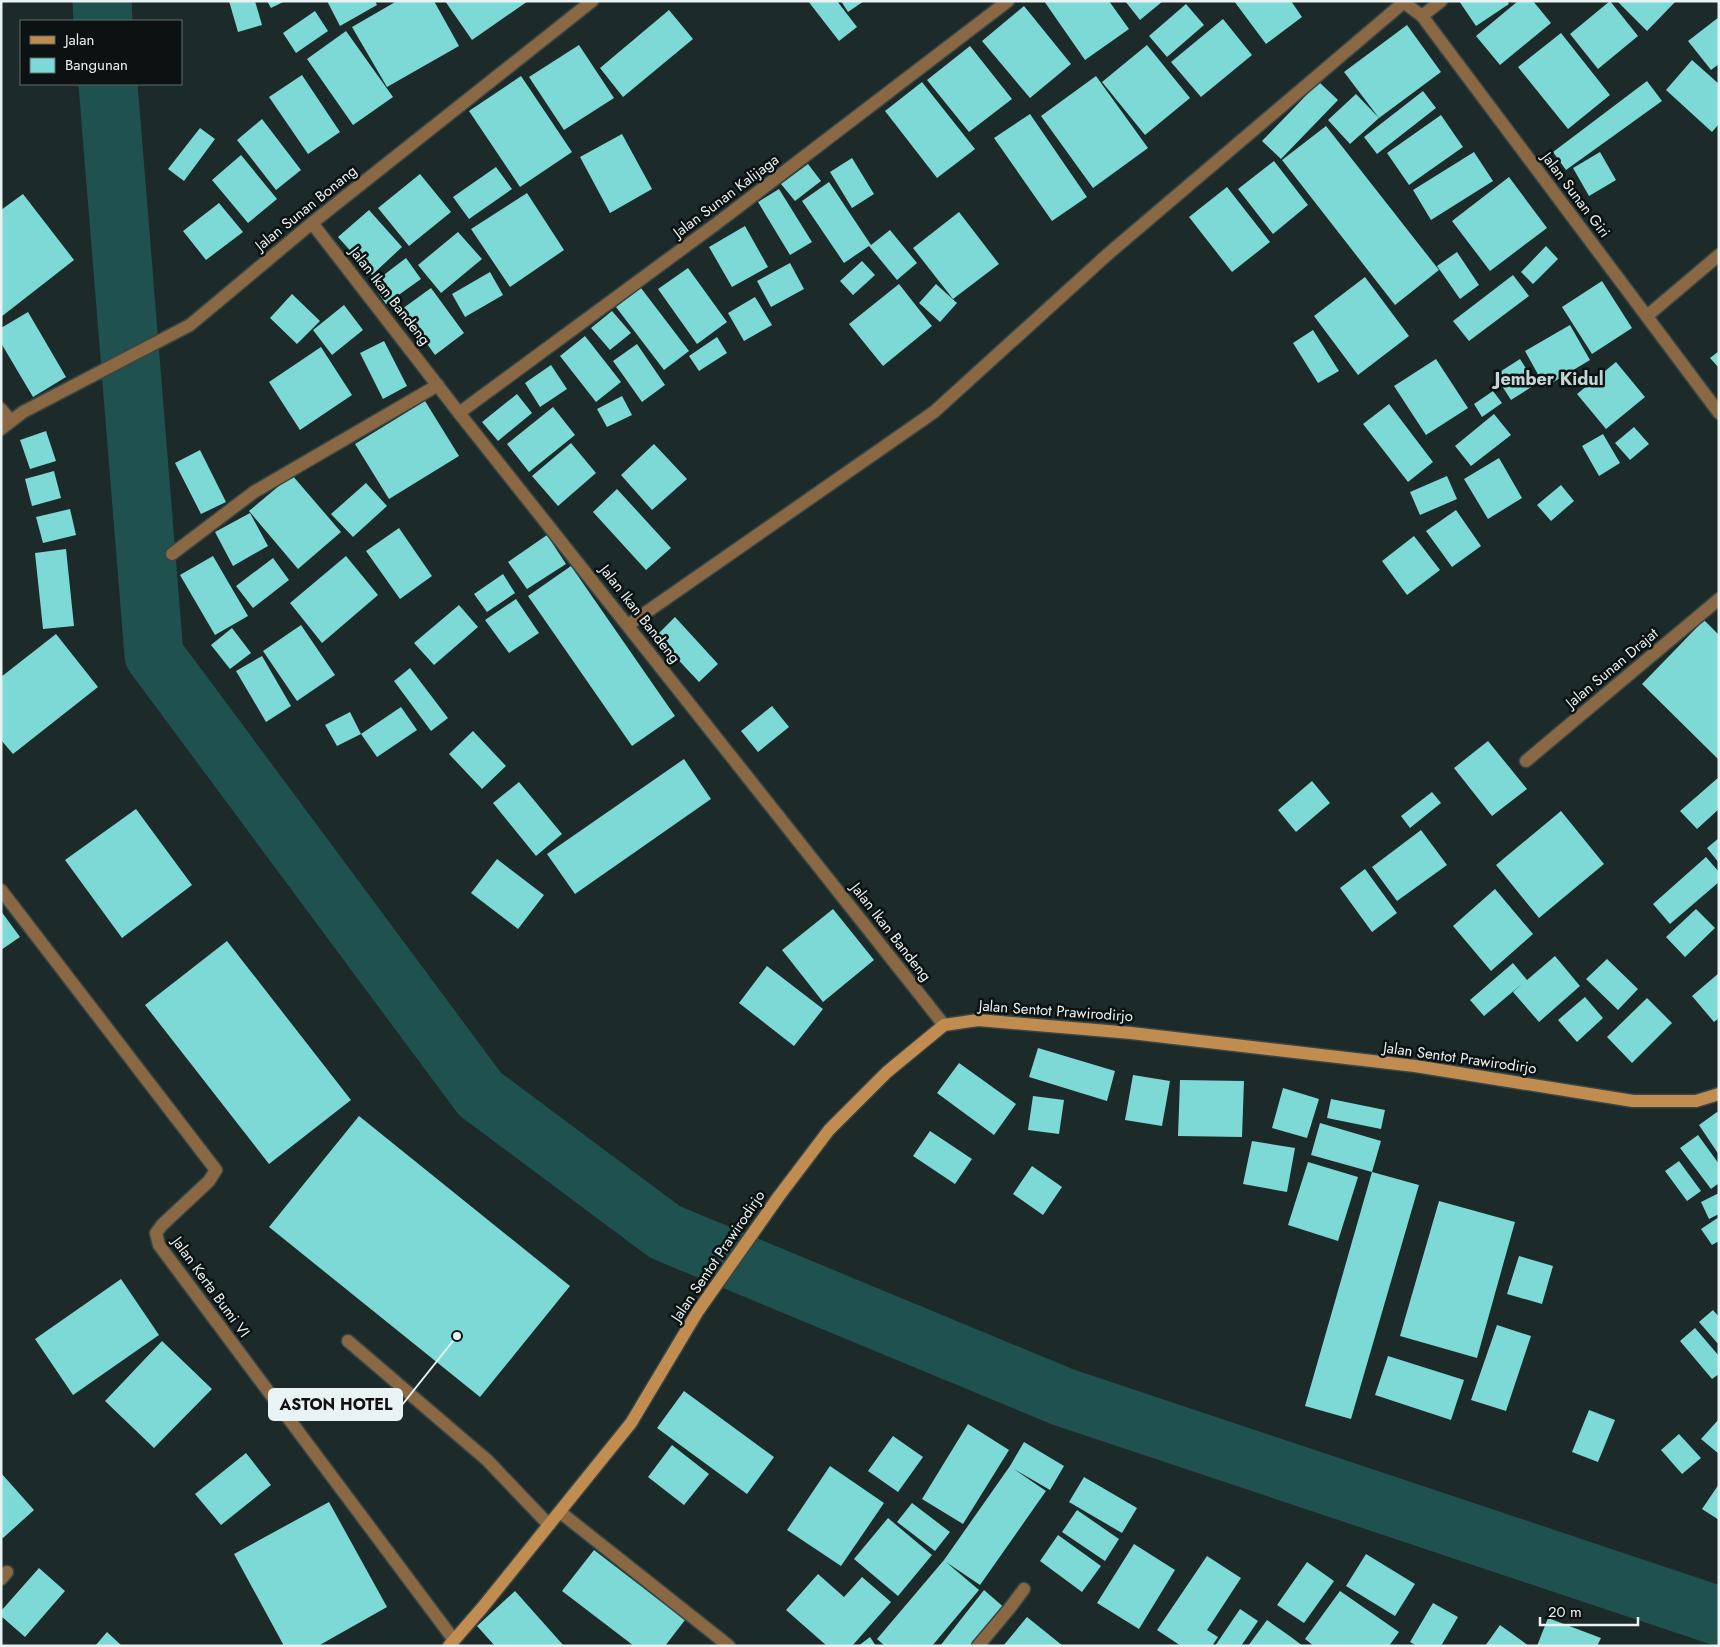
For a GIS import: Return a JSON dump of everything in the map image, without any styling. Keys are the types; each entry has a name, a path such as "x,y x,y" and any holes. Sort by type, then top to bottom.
{"street":[{"name":"Jalan Sunan Bonang","path":"6,425 23,412 190,325 312,222 592,1"},
{"name":"Jalan Sunan Kalijaga","path":"458,412 716,224 1008,1"},
{"path":"1422,16 1441,1"},
{"path":"628,625 934,412 1108,254 1402,2"},
{"name":"Jalan Sunan Giri","path":"1402,2 1422,16 1719,413"},
{"name":"Jalan Ikan Bandeng","path":"312,222 458,412 944,1024"},
{"path":"1647,316 1719,255"},
{"path":"172,554 254,492 438,386"},
{"path":"1,409 6,425"},
{"name":"Jalan Sunan Drajat","path":"1526,762 1719,599"},
{"name":"Jalan Kerta Bumi VI","path":"1,890 216,1170 209,1181 159,1229 156,1233 159,1245 451,1643"},
{"name":"Jalan Sentot Prawirodirjo","path":"451,1643 631,1423 698,1311 778,1196 829,1130 887,1072 944,1024 978,1020 1131,1033 1416,1066 1633,1101 1696,1101 1719,1094"},
{"path":"348,1341 487,1460 549,1525"},
{"path":"560,1512 729,1646"},
{"path":"978,1646 1010,1609 1024,1589"}],"building":[{"path":"229,1 255,1 262,25 238,32"},
{"path":"267,1 285,1 271,8"},
{"path":"327,1 375,1 377,5 340,26"},
{"path":"397,1 434,1 459,46 387,87 352,27"},
{"path":"445,1 528,1 472,40"},
{"path":"808,1 837,1 857,27 839,41"},
{"path":"841,1 864,1 848,12"},
{"path":"1044,1 1109,1 1129,29 1085,60"},
{"path":"1125,1 1163,1 1140,20"},
{"path":"1234,1 1291,1 1302,17 1266,44"},
{"path":"1459,1 1507,1 1509,4 1476,26"},
{"path":"1518,1 1533,1 1551,23 1500,65 1476,36"},
{"path":"1610,1 1638,36 1598,69 1570,34"},
{"path":"1617,1 1676,1 1647,31"},
{"path":"1186,4 1204,25 1167,57 1149,36"},
{"path":"1024,6 1071,64 1030,98 982,41"},
{"path":"669,10 693,39 623,97 600,68"},
{"path":"315,11 328,31 296,53 283,33"},
{"path":"1719,17 1719,64 1711,70 1688,41"},
{"path":"1223,19 1252,55 1201,97 1171,62"},
{"path":"1407,25 1441,72 1379,118 1344,72"},
{"path":"346,31 393,97 353,125 307,59"},
{"path":"1561,33 1610,95 1568,129 1518,67"},
{"path":"579,45 614,98 564,130 529,77"},
{"path":"1147,45 1190,98 1145,135 1102,82"},
{"path":"970,46 1012,99 969,132 927,80"},
{"path":"1692,60 1719,84 1719,124 1712,132 1666,90"},
{"path":"302,75 340,132 308,154 269,97"},
{"path":"521,76 572,152 520,187 469,111"},
{"path":"1096,76 1148,148 1093,188 1041,116"},
{"path":"1647,81 1662,101 1566,170 1553,152"},
{"path":"922,82 975,149 937,178 885,111"},
{"path":"1319,82 1338,100 1281,159 1262,141"},
{"path":"1423,91 1436,108 1377,154 1364,137"},
{"path":"1356,94 1379,118 1350,144 1328,120"},
{"path":"1030,114 1087,197 1052,221 994,138"},
{"path":"1441,115 1463,147 1409,185 1387,153"},
{"path":"262,119 301,170 276,190 237,140"},
{"path":"1326,126 1439,270 1395,305 1282,160"},
{"path":"200,128 215,139 184,181 168,169"},
{"path":"622,134 652,189 610,213 580,157"},
{"path":"1474,152 1493,181 1431,220 1413,190"},
{"path":"1600,152 1616,180 1589,196 1573,168"},
{"path":"241,155 277,199 248,223 212,180"},
{"path":"852,158 874,194 852,208 830,172"},
{"path":"1274,161 1308,205 1273,234 1238,189"},
{"path":"808,164 821,181 795,201 781,184"},
{"path":"496,167 512,189 469,219 453,197"},
{"path":"420,174 451,212 409,246 378,208"},
{"path":"1509,177 1547,228 1490,271 1452,221"},
{"path":"829,182 871,245 890,230 917,263 897,280 869,246 844,263 802,201"},
{"path":"1227,187 1270,242 1232,272 1189,217"},
{"path":"779,189 812,242 790,255 758,202"},
{"path":"527,193 564,250 510,287 471,229"},
{"path":"23,194 74,260 1,317 1,210"},
{"path":"219,203 243,232 206,260 183,231"},
{"path":"369,210 402,247 372,275 338,237"},
{"path":"959,212 999,264 953,299 913,248"},
{"path":"745,226 768,267 732,287 709,247"},
{"path":"458,232 482,259 441,293 418,265"},
{"path":"1546,246 1558,259 1533,284 1521,272"},
{"path":"1457,252 1479,285 1460,299 1437,266"},
{"path":"406,258 421,279 386,304 372,284"},
{"path":"862,261 875,275 853,295 840,281"},
{"path":"790,263 804,289 771,307 757,281"},
{"path":"688,268 727,322 697,344 658,289"},
{"path":"490,272 503,295 465,317 452,294"},
{"path":"1513,275 1529,296 1469,341 1453,321"},
{"path":"1365,277 1409,336 1358,375 1314,316"},
{"path":"1602,281 1632,328 1592,354 1562,307"},
{"path":"899,284 932,326 883,366 849,324"},
{"path":"936,284 957,303 940,322 919,303"},
{"path":"431,288 464,333 435,355 402,309"},
{"path":"641,288 689,351 664,370 616,307"},
{"path":"292,294 320,321 297,344 270,318"},
{"path":"755,297 772,325 744,341 728,313"},
{"path":"344,305 363,330 332,355 313,330"},
{"path":"612,311 631,333 610,350 591,328"},
{"path":"28,312 66,377 33,397 1,343 1,328"},
{"path":"1570,325 1590,360 1545,387 1525,351"},
{"path":"1313,330 1339,371 1318,383 1293,343"},
{"path":"585,336 621,382 596,402 560,356"},
{"path":"717,337 727,353 699,371 689,356"},
{"path":"384,341 407,386 383,399 360,353"},
{"path":"637,344 665,385 642,402 613,361"},
{"path":"321,347 352,395 300,430 269,382"},
{"path":"1719,351 1719,368 1710,358"},
{"path":"1436,359 1468,408 1426,435 1394,386"},
{"path":"1520,359 1536,384 1511,400 1495,375"},
{"path":"1616,362 1645,397 1606,429 1577,394"},
{"path":"551,365 567,389 540,407 525,383"},
{"path":"1493,391 1502,403 1482,417 1474,404"},
{"path":"517,394 532,413 498,441 482,422"},
{"path":"622,396 632,415 607,427 597,409"},
{"path":"425,401 459,456 389,499 355,444"},
{"path":"1389,404 1433,462 1408,482 1363,424"},
{"path":"553,407 575,435 529,472 507,444"},
{"path":"1494,414 1511,435 1471,466 1455,446"},
{"path":"1634,427 1649,444 1630,460 1615,443"},
{"path":"46,431 56,461 30,469 20,440"},
{"path":"1603,434 1620,463 1599,476 1582,446"},
{"path":"571,443 596,473 558,506 532,476"},
{"path":"654,444 687,479 652,510 621,475"},
{"path":"200,450 226,502 201,514 175,463"},
{"path":"1499,458 1522,498 1488,519 1464,479"},
{"path":"54,471 61,498 32,506 25,479"},
{"path":"292,475 341,532 298,569 249,511"},
{"path":"1447,476 1457,499 1420,515 1410,492"},
{"path":"366,483 387,506 353,537 331,514"},
{"path":"1561,485 1574,501 1551,521 1537,505"},
{"path":"617,489 671,548 646,570 593,512"},
{"path":"70,509 76,535 43,543 36,517"},
{"path":"1456,510 1481,546 1452,567 1426,531"},
{"path":"250,513 268,546 233,566 215,532"},
{"path":"399,528 432,576 400,599 366,551"},
{"path":"547,535 566,564 527,589 508,562"},
{"path":"1414,536 1440,570 1407,595 1382,561"},
{"path":"66,549 74,626 43,629 35,553"},
{"path":"213,556 248,616 215,635 180,575"},
{"path":"346,556 378,595 322,643 290,603"},
{"path":"273,558 289,580 253,608 236,586"},
{"path":"571,566 675,716 632,746 528,596"},
{"path":"503,574 515,593 487,612 474,594"},
{"path":"516,599 539,633 509,653 485,620"},
{"path":"459,605 478,627 434,665 414,643"},
{"path":"675,617 718,664 699,682 656,636"},
{"path":"1704,620 1719,635 1719,760 1642,684"},
{"path":"301,625 335,675 297,701 263,651"},
{"path":"232,628 251,653 230,669 211,645"},
{"path":"56,634 98,687 13,754 1,740 1,677"},
{"path":"262,656 291,706 266,722 236,671"},
{"path":"410,668 448,718 431,731 394,681"},
{"path":"772,706 789,727 758,752 741,731"},
{"path":"401,707 417,730 377,757 361,734"},
{"path":"350,712 361,734 337,746 325,725"},
{"path":"473,731 506,766 482,789 449,754"},
{"path":"1488,741 1527,789 1492,816 1454,768"},
{"path":"684,759 711,799 575,894 547,854"},
{"path":"1719,777 1719,809 1697,829 1680,811"},
{"path":"1312,781 1330,803 1296,832 1278,810"},
{"path":"519,782 562,834 536,856 493,803"},
{"path":"1432,792 1441,803 1410,828 1401,816"},
{"path":"136,809 192,885 122,938 65,860"},
{"path":"1561,811 1604,864 1539,918 1496,865"},
{"path":"1421,830 1447,865 1397,901 1372,867"},
{"path":"1719,838 1719,863 1707,848"},
{"path":"1706,857 1719,872 1719,882 1670,924 1653,904"},
{"path":"497,859 544,895 518,929 471,893"},
{"path":"1365,869 1397,913 1372,932 1340,888"},
{"path":"1495,889 1533,934 1491,971 1453,926"},
{"path":"833,909 874,960 823,1002 782,950"},
{"path":"1696,909 1715,928 1685,957 1666,937"},
{"path":"1,911 20,937 1,950"},
{"path":"227,941 351,1100 269,1164 145,1005"},
{"path":"1555,956 1580,986 1539,1022 1513,992 1523,983 1484,1016 1470,1000 1513,963 1527,980"},
{"path":"1607,959 1638,989 1618,1010 1586,979"},
{"path":"767,966 823,1009 794,1046 739,1003"},
{"path":"1719,973 1719,1018 1714,1022 1692,996"},
{"path":"1585,997 1603,1018 1577,1042 1558,1020"},
{"path":"1647,998 1672,1023 1632,1063 1607,1037"},
{"path":"1038,1048 1115,1071 1107,1101 1029,1077"},
{"path":"959,1063 1016,1104 994,1135 937,1093"},
{"path":"1133,1075 1170,1081 1162,1126 1125,1120"},
{"path":"1180,1080 1244,1081 1242,1137 1178,1136"},
{"path":"1283,1088 1319,1099 1307,1138 1272,1128"},
{"path":"1033,1096 1064,1100 1059,1134 1028,1130"},
{"path":"1331,1099 1385,1110 1381,1129 1327,1118"},
{"path":"1717,1112 1719,1114 1719,1155 1699,1125"},
{"path":"359,1116 570,1286 480,1397 269,1227"},
{"path":"1320,1123 1381,1141 1372,1172 1311,1155"},
{"path":"930,1131 972,1159 955,1184 913,1156"},
{"path":"1698,1135 1719,1164 1719,1183 1711,1189 1680,1148"},
{"path":"1252,1141 1295,1148 1287,1192 1243,1184"},
{"path":"1679,1161 1701,1191 1687,1201 1665,1171"},
{"path":"1308,1162 1358,1177 1338,1241 1288,1225"},
{"path":"1032,1166 1062,1187 1043,1215 1013,1194"},
{"path":"1372,1172 1419,1185 1351,1419 1305,1406"},
{"path":"1719,1193 1719,1214 1709,1219 1701,1202"},
{"path":"1439,1201 1515,1222 1477,1358 1400,1336"},
{"path":"1719,1217 1719,1241 1712,1245 1701,1229"},
{"path":"1519,1256 1553,1266 1542,1304 1507,1294"},
{"path":"121,1279 159,1335 73,1395 35,1339"},
{"path":"1713,1310 1719,1317 1719,1345 1699,1322"},
{"path":"1497,1325 1531,1336 1506,1411 1471,1400"},
{"path":"1695,1328 1719,1356 1719,1374 1712,1379 1680,1341"},
{"path":"162,1341 212,1389 154,1448 105,1401"},
{"path":"1388,1356 1464,1380 1451,1420 1375,1395"},
{"path":"684,1391 774,1457 747,1494 657,1428"},
{"path":"1589,1410 1615,1420 1598,1462 1572,1452"},
{"path":"1719,1419 1719,1454 1701,1439"},
{"path":"968,1424 1009,1450 963,1524 922,1499"},
{"path":"1679,1434 1701,1458 1682,1474 1661,1450"},
{"path":"893,1436 923,1457 898,1492 868,1471"},
{"path":"1024,1442 1064,1466 1050,1490 1014,1469 1046,1491 980,1585 946,1562 979,1590 932,1646 885,1646 877,1639 944,1560 1010,1466"},
{"path":"672,1445 709,1474 684,1505 648,1477"},
{"path":"246,1453 271,1485 221,1525 195,1494"},
{"path":"830,1466 884,1503 841,1566 787,1530"},
{"path":"1,1473 34,1510 3,1538 1,1536"},
{"path":"1084,1477 1137,1508 1122,1533 1069,1502"},
{"path":"1719,1484 1719,1520 1702,1509"},
{"path":"329,1502 387,1607 318,1646 284,1646 234,1554"},
{"path":"912,1503 950,1532 935,1551 897,1522"},
{"path":"1077,1510 1119,1539 1105,1561 1062,1532"},
{"path":"888,1518 932,1555 898,1596 854,1559"},
{"path":"1058,1535 1101,1566 1082,1592 1040,1561"},
{"path":"1134,1544 1175,1570 1139,1629 1097,1603"},
{"path":"594,1550 685,1620 665,1646 634,1646 562,1591"},
{"path":"1366,1554 1415,1584 1395,1616 1346,1586"},
{"path":"1207,1556 1241,1578 1207,1630 1218,1637 1212,1646 1181,1646 1157,1630"},
{"path":"1307,1562 1334,1581 1304,1623 1277,1605"},
{"path":"39,1568 65,1591 25,1637 1,1616 1,1611"},
{"path":"818,1574 844,1597 862,1577 891,1602 852,1646 827,1646 786,1610"},
{"path":"984,1590 1007,1610 977,1646 940,1646"},
{"path":"515,1591 564,1646 495,1646 477,1626"},
{"path":"1340,1591 1399,1632 1389,1646 1314,1646 1305,1639"},
{"path":"1433,1603 1458,1617 1441,1646 1417,1646 1410,1642"},
{"path":"1240,1609 1258,1621 1241,1646 1215,1646"},
{"path":"1027,1617 1063,1646 1003,1646"},
{"path":"1548,1618 1601,1638 1597,1646 1537,1646"},
{"path":"1267,1620 1291,1637 1303,1646 1248,1646"},
{"path":"1500,1625 1529,1646 1485,1646"},
{"path":"107,1632 122,1646 95,1646"},
{"path":"870,1637 876,1646 858,1646"}],"waterway":[{"path":"102,1 103,20"},
{"path":"108,85 154,655 480,1094 665,1232 1063,1397 1719,1616"}],"place":[{"name":"ASTON HOTEL","path":"457,1336"}],"district":[{"name":"Jember Kidul","path":"1549,379"}]}
